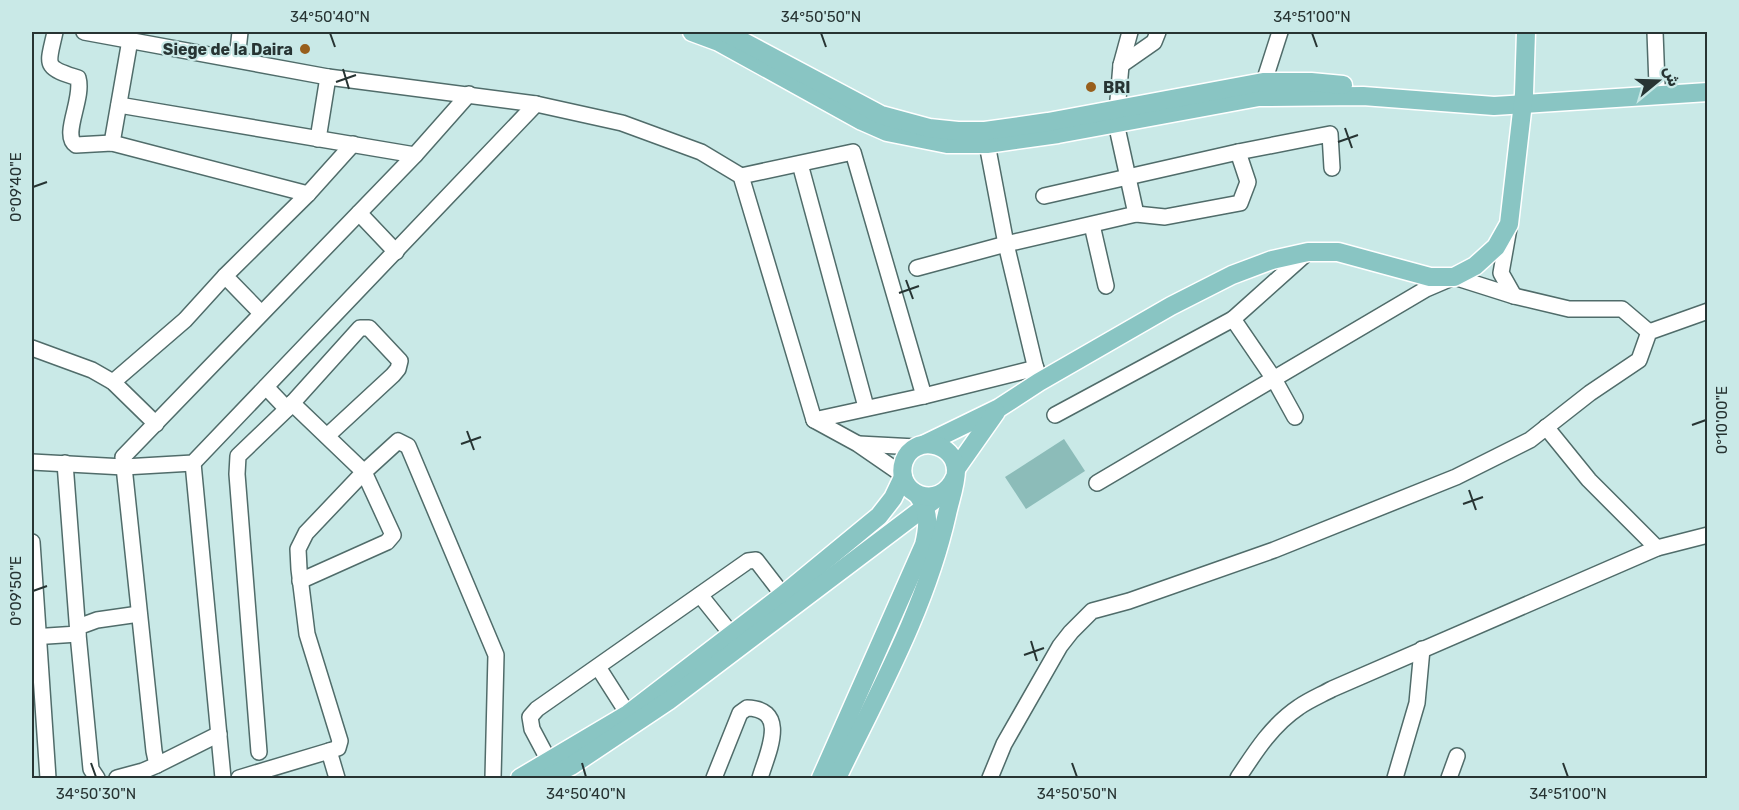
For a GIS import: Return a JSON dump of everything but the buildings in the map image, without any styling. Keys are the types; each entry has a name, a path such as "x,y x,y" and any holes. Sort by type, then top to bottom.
{"main road":[{"path":"693,32 718,42 823,101 887,132 947,144 987,144 1058,134 1117,115"},
{"path":"725,32 881,115 929,128 958,131 1117,115 1311,82 1506,95 1524,99 1707,92"},
{"path":"548,770 628,714 732,635 879,516 893,498 903,476 904,462 911,451 999,408 1038,375 1232,275 1272,260 1308,252 1338,252 1430,277 1454,277 1475,266 1496,248 1509,224 1524,99 1526,32"},
{"path":"1524,99 1707,82"},
{"path":"520,778 571,766 668,701 922,500 937,496 952,479 999,408"},
{"path":"837,778 918,608 942,535 952,479 951,455 939,446 920,446"},
{"path":"821,778 924,546 928,522 922,500 909,488 903,476"}],"street":[{"path":"55,32 49,60 50,66 53,70 78,78 80,87 69,134 76,146 112,143 308,194"},
{"path":"84,32 328,77 536,104 622,123 701,152 741,176 814,420 858,444 903,476"},
{"path":"237,60 240,32"},
{"path":"1130,32 1121,65 1117,115 1127,179 1136,214"},
{"path":"1121,65 1154,42 1158,32"},
{"path":"1261,90 1280,32"},
{"path":"1655,32 1657,86"},
{"path":"112,143 130,40"},
{"path":"318,139 328,77"},
{"path":"157,765 123,457 415,155 469,94"},
{"path":"32,462 124,467 193,464 536,104"},
{"path":"119,105 415,155"},
{"path":"1044,196 1330,134 1332,168"},
{"path":"113,382 184,320 308,194 353,144"},
{"path":"814,420 866,407 1038,375 1006,244 987,144"},
{"path":"741,176 853,152 924,396"},
{"path":"918,268 1006,244 1136,214 1165,217 1240,203 1248,182 1239,152"},
{"path":"800,164 866,407"},
{"path":"359,213 396,252"},
{"path":"1509,224 1501,273 1514,296"},
{"path":"1092,225 1106,286"},
{"path":"1055,415 1233,319 1308,252"},
{"path":"225,276 261,313"},
{"path":"1097,483 1426,289 1454,277 1514,296 1569,309 1622,309 1649,332"},
{"path":"1649,332 1707,312"},
{"path":"1233,319 1274,379 1295,417"},
{"path":"259,752 237,474 238,456 290,406 360,328 369,328 400,361 398,369 327,436"},
{"path":"990,778 1004,744 1060,646 1092,611 1130,601 1274,550 1456,477 1530,440 1590,393 1639,360 1649,332"},
{"path":"32,348 92,370 113,382 156,424"},
{"path":"266,387 327,436 364,472 393,535 391,539 300,581"},
{"path":"1546,427 1589,480 1657,548"},
{"path":"239,778 338,748 340,741 307,634 298,549 306,532 364,472 398,441 408,446 496,655 494,778"},
{"path":"858,444 920,446"},
{"path":"64,463 91,768 97,778"},
{"path":"193,464 223,778"},
{"path":"1238,778 1260,744 1299,706 1422,649 1657,548 1707,535"},
{"path":"32,542 35,636 48,778"},
{"path":"548,770 532,729 530,717 537,709 748,561 756,560 783,595"},
{"path":"700,595 732,635"},
{"path":"35,636 78,630 97,620 139,614"},
{"path":"1395,778 1417,703 1422,649"},
{"path":"598,667 628,714"},
{"path":"714,778 740,713 747,708 762,710 770,718 774,732 760,778"},
{"path":"117,778 157,765 219,734"},
{"path":"329,751 337,778"},
{"path":"1449,778 1457,756"}],"shaded area":[{"path":"1064,439 1085,471 1026,509 1005,477"}],"place":[{"name":"Siege de la Daira","path":"305,49"},
{"name":"BRI","path":"1091,87"}]}
